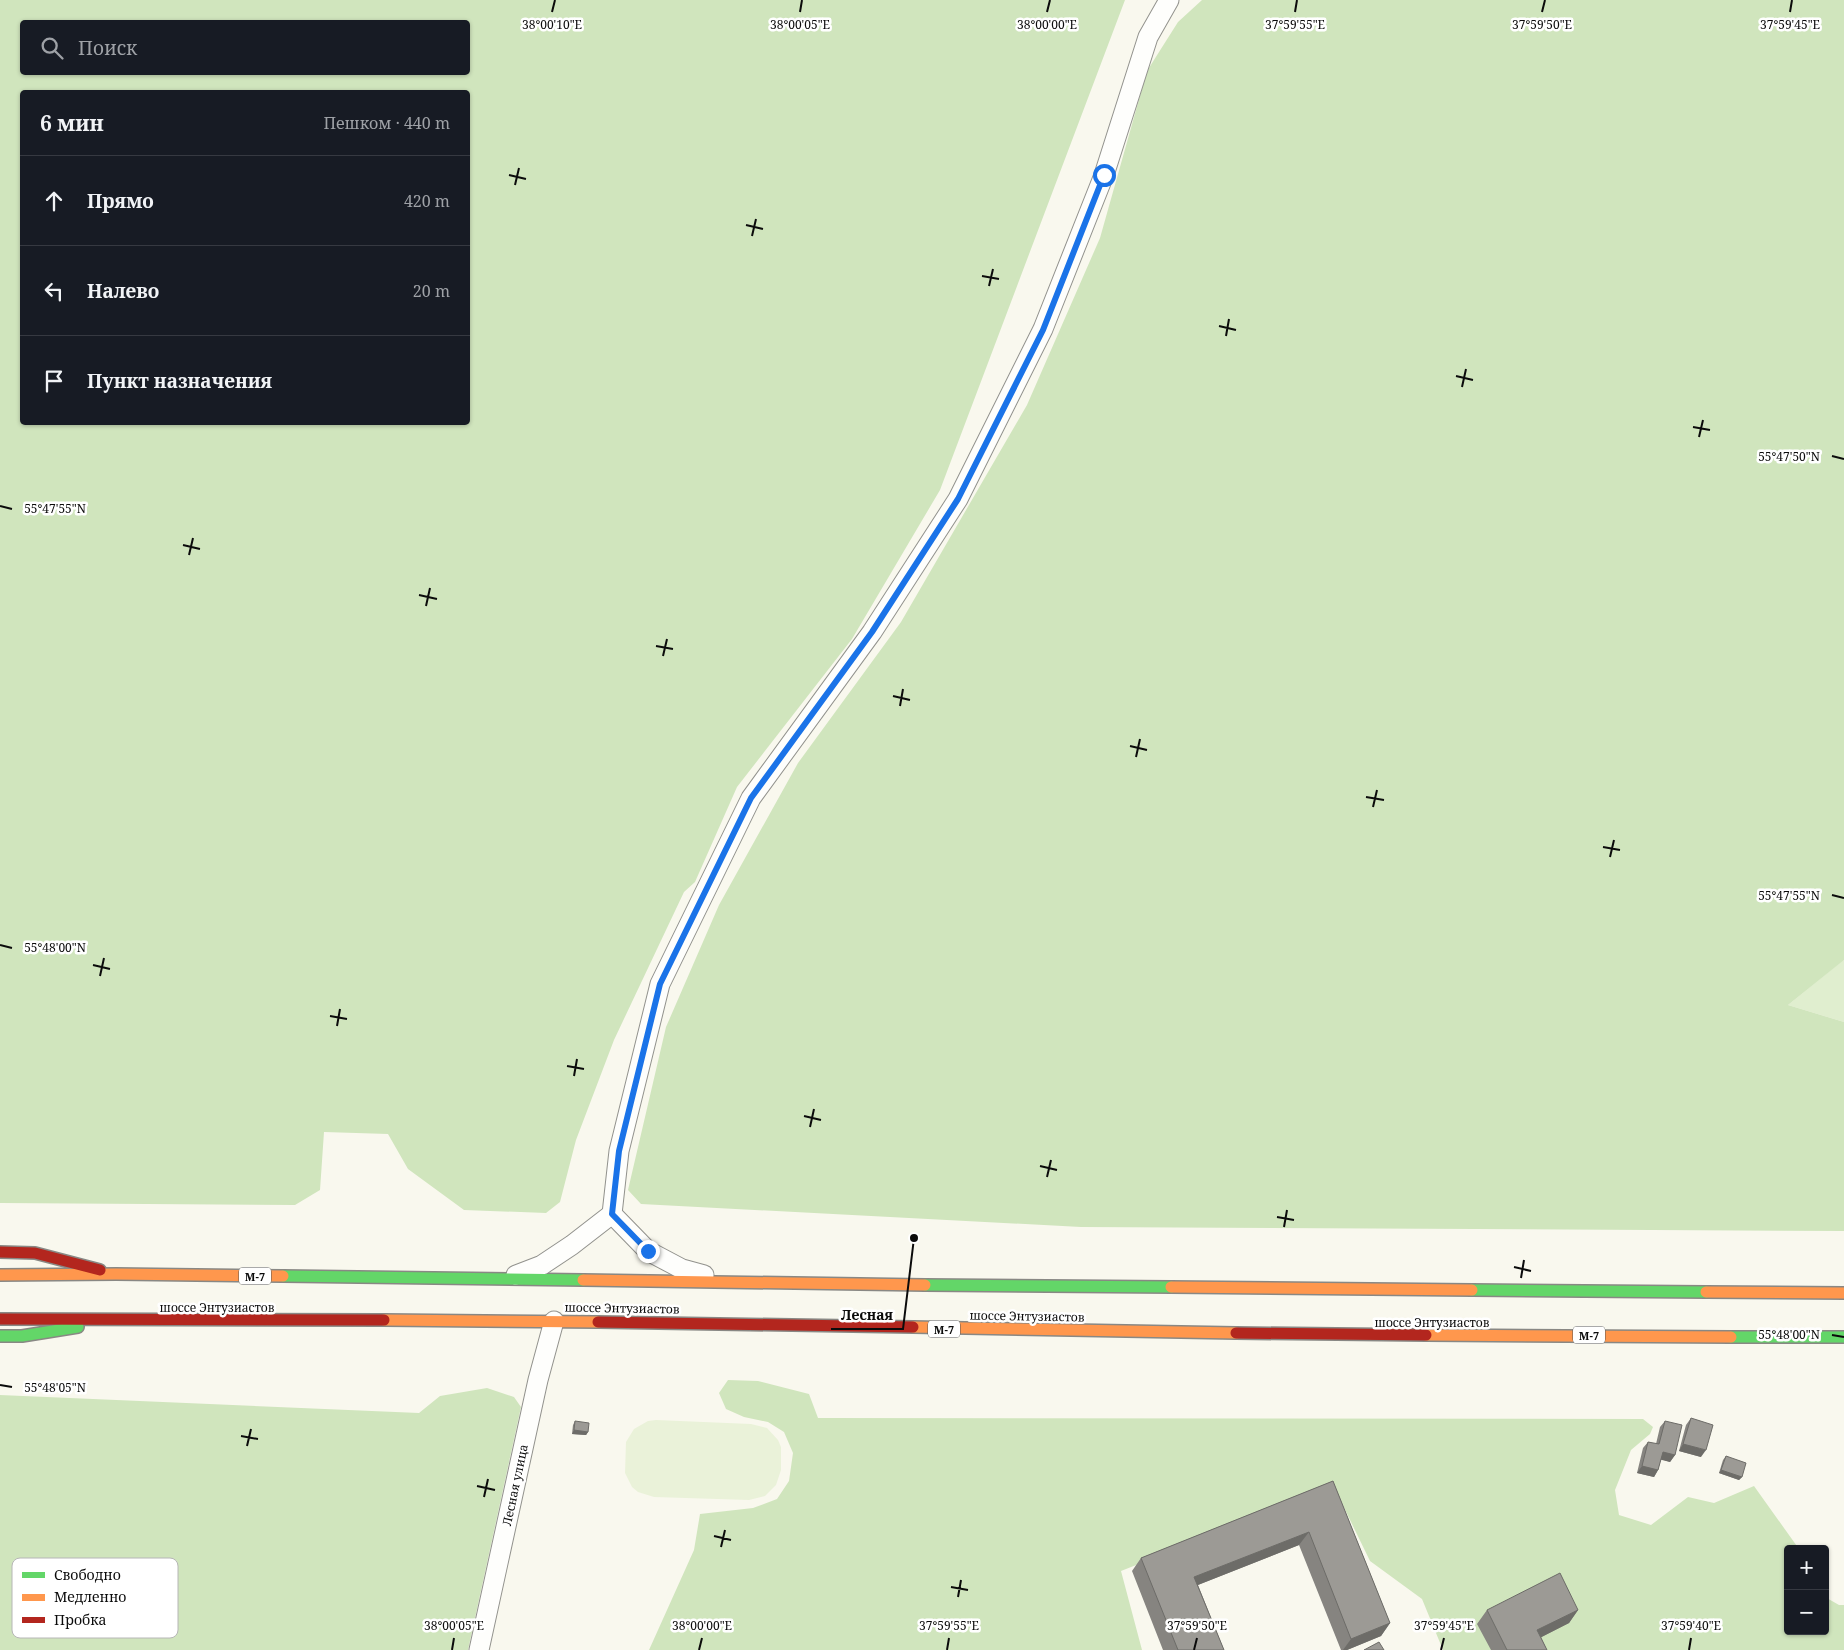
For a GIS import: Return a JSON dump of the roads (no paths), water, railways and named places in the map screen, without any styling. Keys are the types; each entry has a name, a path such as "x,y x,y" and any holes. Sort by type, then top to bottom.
{"main road":[{"path":"0,1252 35,1253 116,1274"},
{"name":"М-7","path":"0,1274 1844,1293"},
{"name":"шоссе Энтузиастов","path":"0,1319 114,1321 554,1321 1314,1335 1844,1337"},
{"path":"0,1336 22,1336 114,1321"}],"street":[{"path":"509,1278 542,1265 572,1245 612,1214 619,1151 660,984 751,798 872,632 958,499 1043,330 1104,175 1148,36 1169,0"},
{"path":"612,1214 648,1251 682,1269 724,1282"},
{"name":"Лесная улица","path":"479,1650 536,1389 554,1321"}],"place":[{"name":"Лесная","path":"914,1238"}]}
